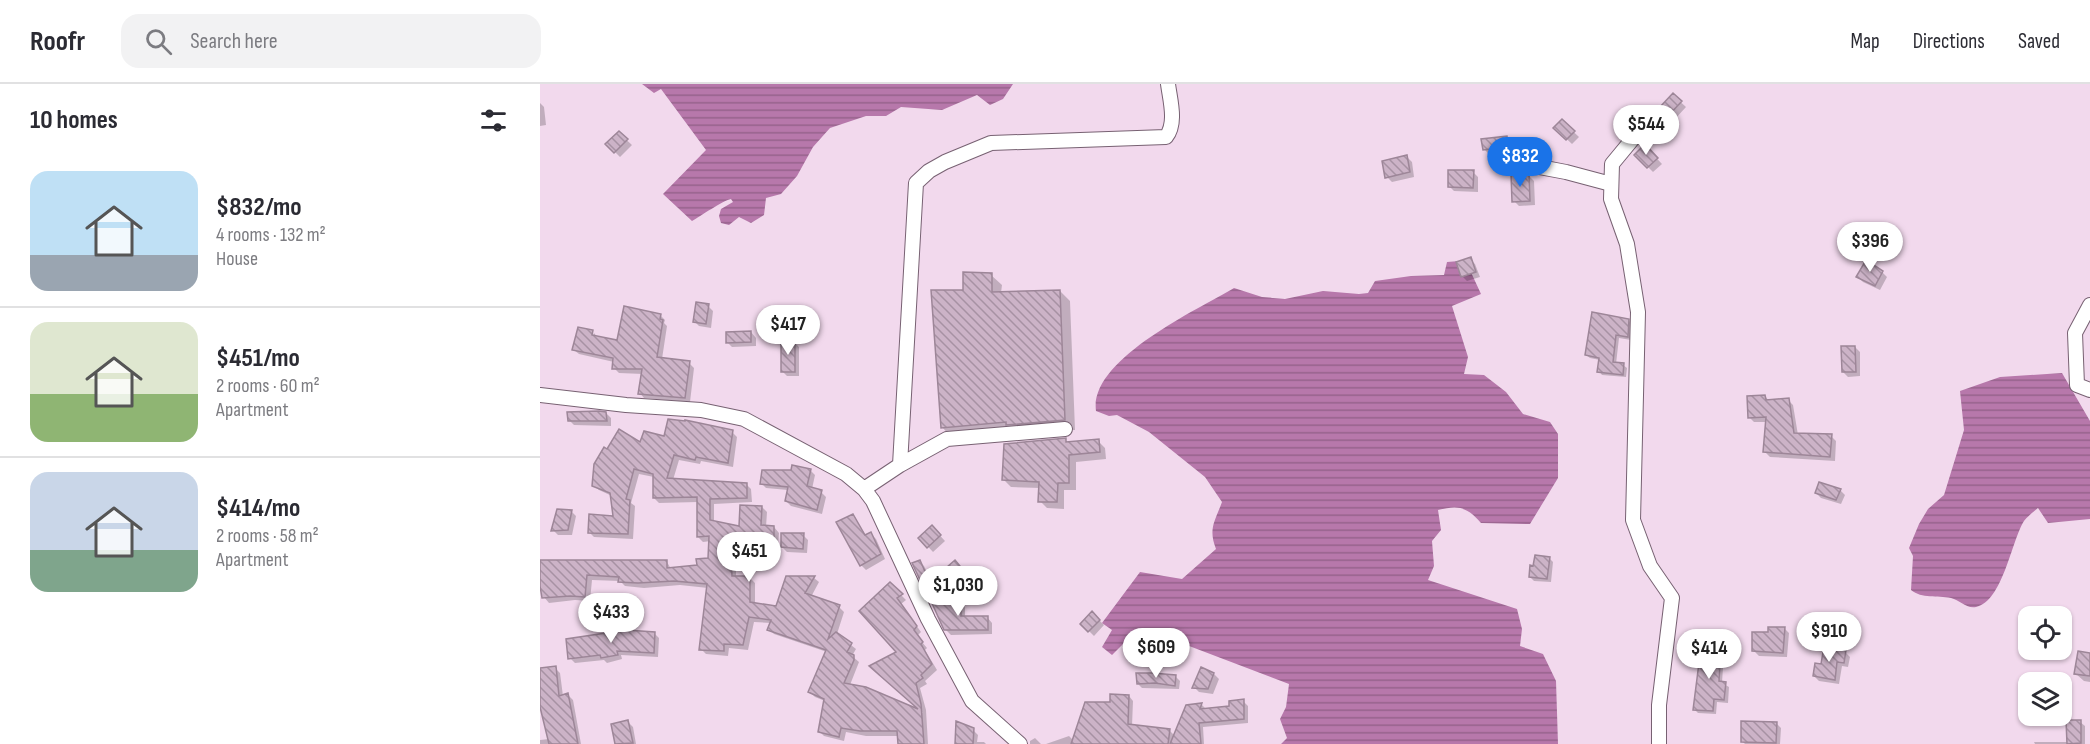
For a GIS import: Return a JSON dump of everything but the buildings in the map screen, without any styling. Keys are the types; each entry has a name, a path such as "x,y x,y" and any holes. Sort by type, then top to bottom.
{"street":[{"path":"900,465 916,183 928,171 991,143 1166,136 1172,123 1168,84"},
{"path":"1650,118 1612,164 1611,199 1627,244 1638,312 1633,520 1650,566 1672,598 1659,705 1659,744"},
{"path":"1503,160 1566,172 1611,184"},
{"path":"2090,305 2075,333 2076,385 2090,390"},
{"path":"540,395 626,405 701,410 744,419 846,474 864,489 873,501 928,619 972,701 1020,744"},
{"path":"864,489 900,465 947,439 1065,429"}],"shaded area":[{"path":"642,84 1013,84 1003,99 990,105 977,95 942,110 901,107 886,116 866,116 830,128 813,147 797,176 781,194 766,198 764,215 751,223 739,217 729,225 721,223 719,216 721,209 733,202 731,199 692,221 663,194 706,150 661,89 654,93"},
{"path":"1460,261 1469,268 1481,294 1452,306 1468,357 1464,374 1484,375 1506,392 1523,414 1550,422 1558,434 1558,478 1530,524 1481,523 1462,509 1438,510 1441,530 1432,541 1434,566 1428,580 1517,609 1522,629 1520,646 1543,654 1556,681 1558,744 1281,744 1287,738 1280,719 1286,707 1289,684 1176,641 1166,657 1152,668 1123,644 1112,655 1102,647 1112,630 1102,623 1140,572 1182,579 1216,549 1213,530 1222,502 1205,477 1149,432 1117,415 1109,416 1096,411 1098,392 1109,374 1126,356 1148,339 1234,288 1262,297 1285,299 1323,291 1368,293 1375,281 1411,276 1444,275 1447,262"},
{"path":"2062,373 2090,421 2090,519 2048,523 2038,508 2024,521 2019,530 2000,583 1985,602 1976,607 1969,607 1951,598 1915,593 1911,590 1913,556 1909,548 1928,509 1944,495 1964,430 1960,391 2000,377"}]}
